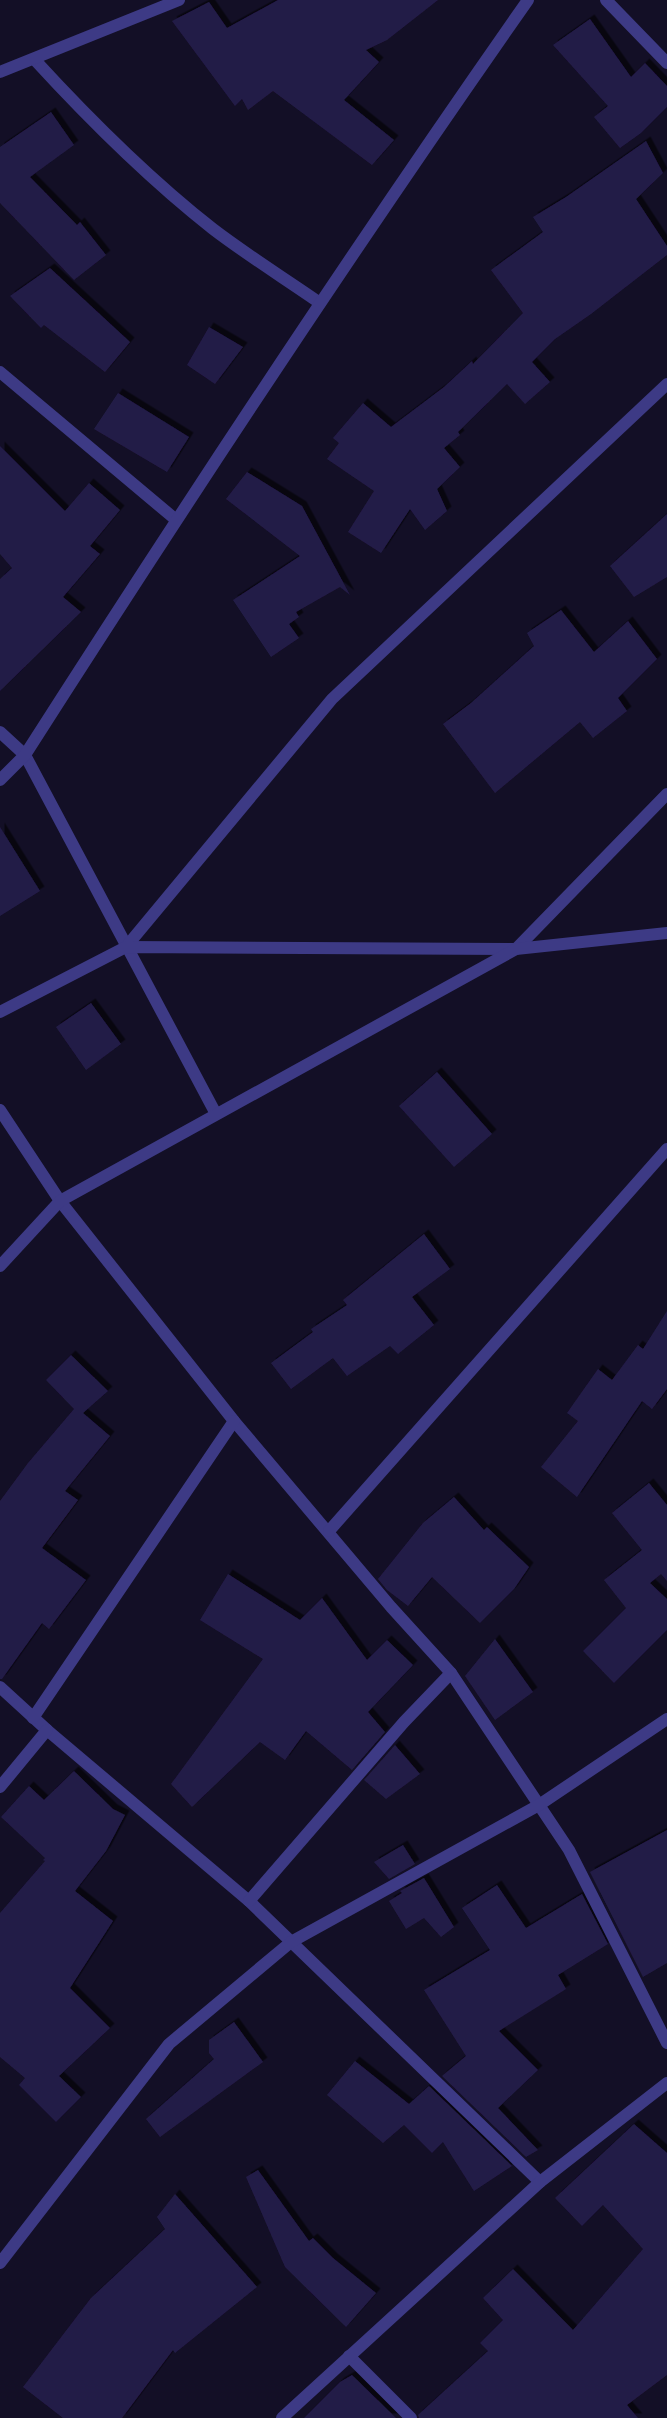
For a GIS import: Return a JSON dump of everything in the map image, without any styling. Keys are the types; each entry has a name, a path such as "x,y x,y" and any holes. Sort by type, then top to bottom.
{"street":[{"path":"0,72 179,0"},
{"path":"0,780 25,755 175,519 320,303 528,0"},
{"path":"606,0 667,63"},
{"path":"34,59 77,106 148,173 214,229 320,303"},
{"path":"0,372 175,519"},
{"path":"0,1012 126,947 332,699 667,384"},
{"path":"0,732 25,755 216,1114"},
{"path":"0,1266 60,1201 516,949 667,794"},
{"path":"126,947 516,949 667,933"},
{"path":"0,1110 60,1201 234,1421 329,1531 391,1607 451,1674 569,1850 667,2043"},
{"path":"329,1531 667,1149"},
{"path":"33,1718 234,1421"},
{"path":"249,1901 404,1722 451,1674"},
{"path":"0,1687 33,1718 249,1901 540,2182"},
{"path":"0,2263 169,2044 291,1942 539,1805 667,1719"},
{"path":"0,1787 47,1730"},
{"path":"282,2418 540,2182 667,2083"},
{"path":"349,2356 410,2418"}],"building":[{"path":"278,0 438,0 387,40 366,50 379,62 344,100 394,140 372,165 273,91 248,110 242,99 235,106 172,21 209,2 227,28"},
{"path":"590,19 631,77 645,63 667,86 667,107 641,133 620,148 594,117 608,106 553,45"},
{"path":"51,112 74,145 30,177 77,225 80,222 106,255 74,280 0,203 0,147"},
{"path":"646,141 663,173 636,199 667,246 667,255 591,314 555,339 532,362 550,382 525,404 507,384 458,432 460,435 444,448 460,467 437,489 447,511 425,530 410,509 381,553 348,532 374,491 327,459 339,443 333,438 363,403 391,427 444,387 472,361 473,364 523,313 491,270 543,232 533,217 566,197"},
{"path":"50,268 130,342 105,372 44,325 41,328 10,296"},
{"path":"209,327 243,347 215,384 187,365"},
{"path":"118,393 189,437 167,472 94,429"},
{"path":"0,446 65,511 89,483 120,510 90,546 100,554 63,597 81,612 0,691 0,579 12,568 0,554"},
{"path":"247,472 302,506 350,595 340,587 296,612 299,617 289,624 299,638 271,657 233,600 300,556 226,499"},
{"path":"667,514 667,577 634,597 610,566"},
{"path":"561,610 594,652 628,621 657,659 618,698 627,711 593,738 580,722 495,793 443,724 471,703 534,646 527,633"},
{"path":"0,827 40,891 0,916"},
{"path":"91,1003 121,1044 86,1070 56,1027"},
{"path":"437,1072 492,1134 454,1167 399,1106"},
{"path":"424,1234 450,1269 412,1297 434,1325 398,1354 390,1346 347,1376 333,1358 291,1389 271,1363 313,1332 311,1329 347,1305 343,1300"},
{"path":"667,1311 667,1389 652,1409 642,1401 577,1497 541,1467 578,1421 567,1413 598,1369 612,1380 638,1345 643,1349"},
{"path":"71,1355 108,1391 83,1413 110,1436 65,1491 78,1500 42,1548 86,1580 49,1629 42,1623 2,1679 0,1679 0,1501 28,1463 74,1409 46,1380"},
{"path":"649,1483 667,1505 667,1581 661,1574 650,1583 667,1599 667,1630 614,1683 583,1651 626,1608 604,1580 642,1550 612,1513"},
{"path":"454,1497 484,1530 487,1527 529,1567 514,1589 480,1623 432,1577 408,1606 387,1590 378,1579 423,1523"},
{"path":"228,1574 300,1620 322,1598 367,1660 387,1640 413,1665 368,1712 385,1732 352,1770 306,1731 285,1760 260,1742 192,1807 171,1784 263,1659 200,1620"},
{"path":"495,1639 533,1692 495,1720 465,1676"},
{"path":"395,1745 420,1774 386,1799 364,1780"},
{"path":"74,1771 113,1809 125,1815 106,1851 75,1891 113,1921 70,1988 110,2028 59,2076 81,2097 56,2122 19,2085 25,2078 0,2057 0,1913 45,1861 43,1860 45,1858 1,1817 29,1786 44,1800"},
{"path":"667,1830 667,1963 643,1977 590,1872"},
{"path":"403,1845 415,1864 389,1879 374,1862"},
{"path":"424,1878 454,1927 441,1937 424,1918 406,1929 389,1901 402,1893 400,1891"},
{"path":"497,1885 526,1928 582,1894 608,1944 558,1975 566,1989 499,2031 538,2070 498,2108 538,2150 526,2157 442,2076 466,2056 424,1990 490,1950 462,1908"},
{"path":"234,2022 263,2062 160,2137 146,2119 214,2059 209,2053 209,2040"},
{"path":"355,2061 409,2104 429,2086 512,2166 474,2191 443,2142 432,2153 404,2125 383,2143 327,2095"},
{"path":"634,2124 667,2153 667,2375 627,2405 638,2418 419,2418 418,2415 488,2351 480,2343 503,2320 483,2298 513,2269 573,2330 643,2249 603,2205 582,2226 555,2198"},
{"path":"258,2170 309,2241 313,2238 333,2258 376,2293 346,2327 285,2267 246,2177"},
{"path":"175,2194 257,2287 175,2353 173,2350 122,2418 63,2418 23,2387 91,2298 165,2229 157,2217"},
{"path":"352,2375 396,2418 304,2418 340,2382"}]}
